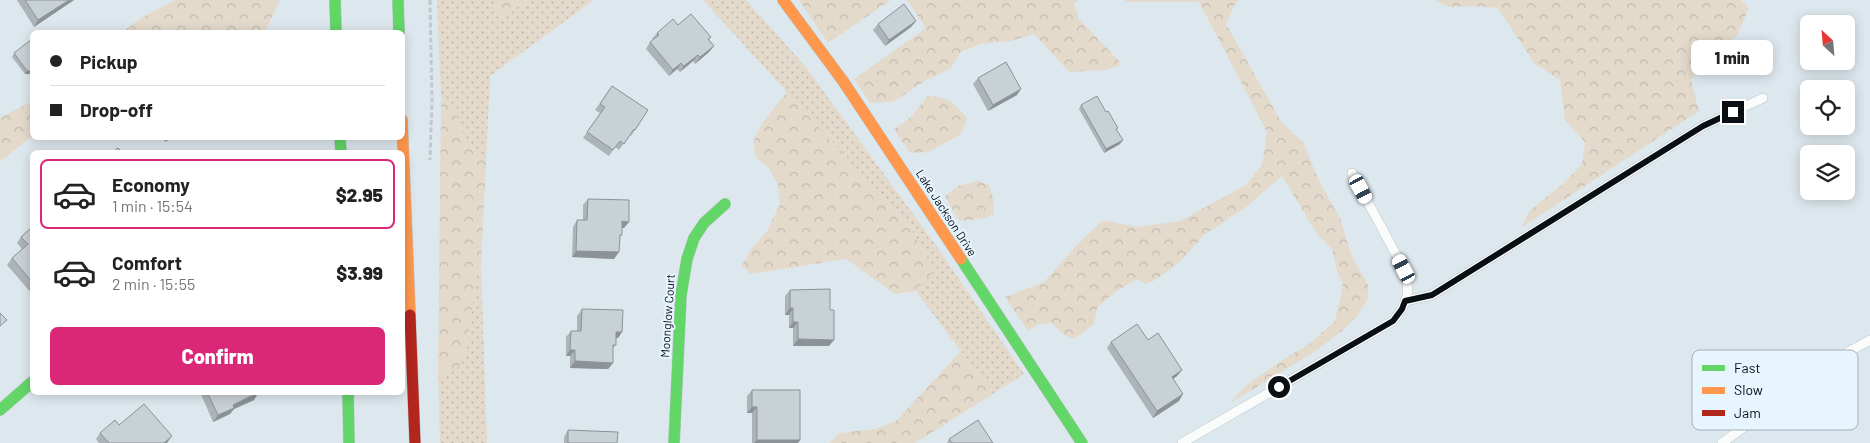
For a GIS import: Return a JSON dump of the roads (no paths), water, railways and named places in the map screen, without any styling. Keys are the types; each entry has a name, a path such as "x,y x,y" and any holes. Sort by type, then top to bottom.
{"main road":[{"path":"335,0 336,30"},
{"path":"398,0 399,30"},
{"name":"Lake Jackson Drive","path":"783,0 843,81 1082,443"},
{"path":"405,195 415,443"},
{"name":"Moonglow Court","path":"674,443 681,294 687,259 694,238 704,223 725,204"},
{"path":"0,410 30,384"},
{"path":"348,395 349,443"}],"lane":[{"path":"1405,301 1432,295 1703,126 1764,98"},
{"path":"1182,443 1393,321 1402,309 1408,295 1408,280 1404,269 1352,173"},
{"path":"1852,350 1870,340"},
{"path":"1722,443 1740,430"}]}
